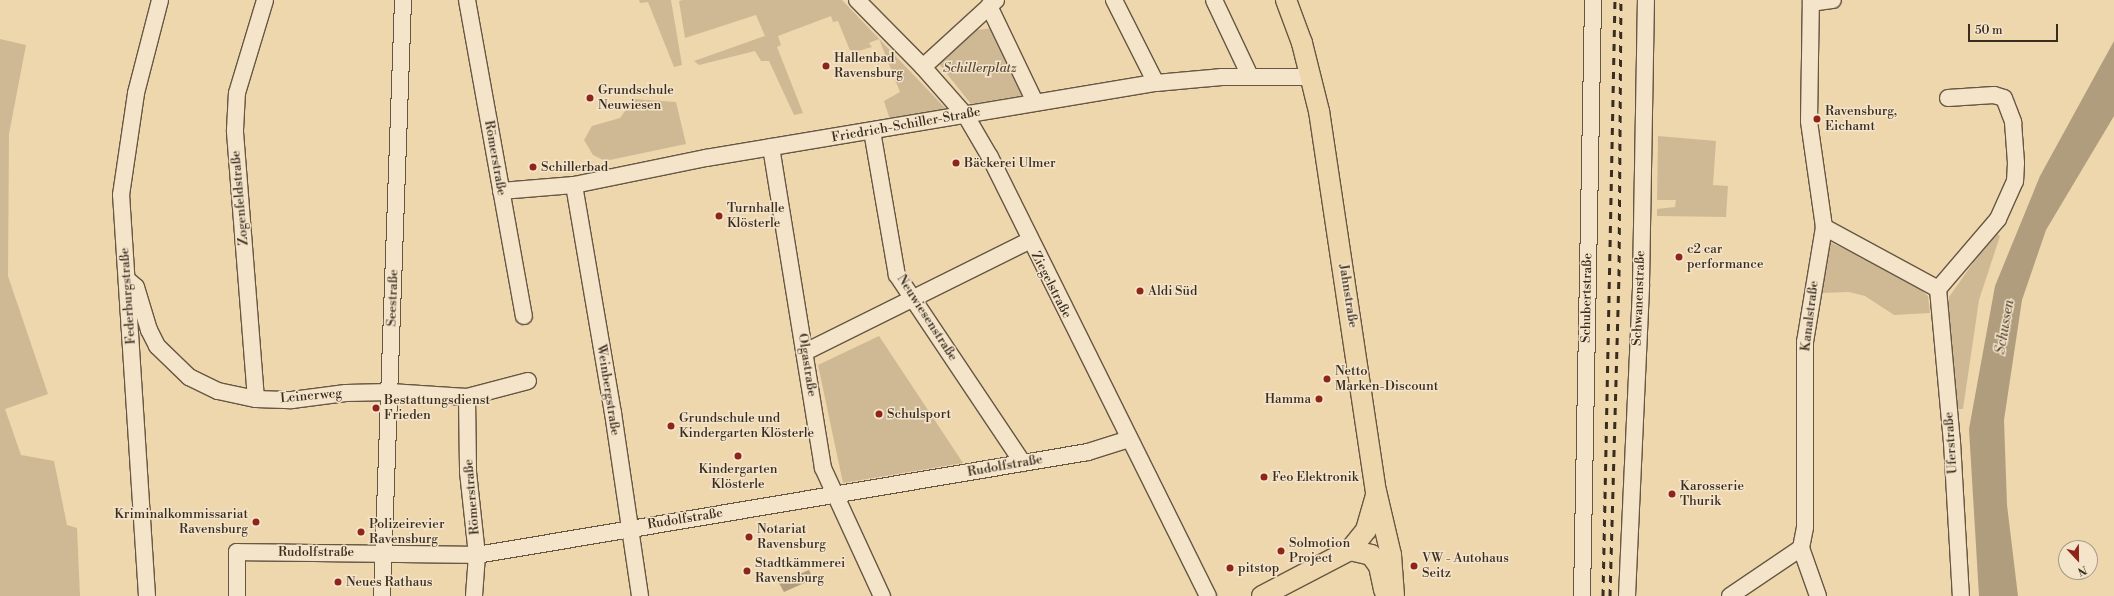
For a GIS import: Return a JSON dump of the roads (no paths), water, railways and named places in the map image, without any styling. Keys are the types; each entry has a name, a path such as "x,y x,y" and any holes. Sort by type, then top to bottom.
{"main road":[{"name":"Jahnstraße","path":"1286,0 1312,77 1321,124 1376,491 1391,555 1394,596"},
{"path":"1262,596 1350,550 1366,530 1376,491"},
{"path":"1350,550 1371,555 1379,566 1385,596"}],"street":[{"name":"Federburgstraße","path":"147,596 122,195 127,146 136,93 160,0"},
{"name":"Zogenfeldstraße","path":"256,399 235,130 237,93 265,0"},
{"name":"Seestraße","path":"382,596 403,0"},
{"name":"Römerstraße","path":"467,0 524,316"},
{"name":"Ziegelstraße","path":"857,0 923,67 966,116 990,157 1029,241 1208,596"},
{"path":"1114,0 1156,83"},
{"path":"1214,0 1250,76"},
{"name":"Schubertstraße","path":"1582,596 1593,0"},
{"name":"Schwanenstraße","path":"1627,596 1641,284 1646,0"},
{"path":"1811,1 1833,0"},
{"name":"Kanalstraße","path":"1801,548 1805,527 1805,342 1824,227 1808,108 1811,1"},
{"path":"923,67 993,3 1035,102"},
{"name":"Friedrich-Schiller-Straße","path":"501,191 574,185 771,147 966,116 1035,102 1156,83 1250,76 1312,77"},
{"path":"1824,227 1938,290 1998,219 2015,181 2013,122 2004,98 1987,95 1948,98"},
{"name":"Neuwiesenstraße","path":"872,131 897,275 1023,463"},
{"name":"Olgastraße","path":"771,147 823,468 834,496 882,596"},
{"name":"Weinbergstraße","path":"574,185 613,413 628,528 640,596"},
{"path":"805,352 913,300 1029,241"},
{"name":"Leinerweg","path":"126,277 136,287 149,330 157,346 176,367 210,388 256,399 292,400 346,393 390,392"},
{"name":"Uferstraße","path":"1938,290 1952,442 1961,596"},
{"path":"390,392 467,397 528,381"},
{"name":"Römerstraße","path":"467,397 468,472 478,555 474,596"},
{"name":"Rudolfstraße","path":"236,596 237,552 384,552 478,555 628,528 834,496 1088,452 1129,439"},
{"path":"1730,596 1801,548 1818,596"}],"water":[{"name":"Schussen","path":"2114,41 2114,116 2046,230 2022,300 2004,420 2007,505 2018,596 1979,596 1969,429 1995,286 2040,176"},
{"path":"809,570 813,579 784,592 779,583"}],"railway":[{"path":"1603,596 1615,0"},
{"path":"1610,596 1619,276 1621,0"}],"place":[{"name":"Hallenbad Ravensburg","path":"826,66"},
{"name":"Grundschule Neuwiesen","path":"590,98"},
{"name":"Ravensburg, Eichamt","path":"1817,119"},
{"name":"Bäckerei Ulmer","path":"956,163"},
{"name":"Schillerbad","path":"533,167"},
{"name":"Turnhalle Klösterle","path":"719,216"},
{"name":"c2 car performance","path":"1679,257"},
{"name":"Aldi Süd","path":"1140,291"},
{"name":"Netto Marken-Discount","path":"1327,379"},
{"name":"Hamma","path":"1319,399"},
{"name":"Bestattungsdienst Frieden","path":"376,408"},
{"name":"Schulsport","path":"879,414"},
{"name":"Grundschule und Kindergarten Klösterle","path":"671,426"},
{"name":"Kindergarten Klösterle","path":"738,456"},
{"name":"Feo Elektronik","path":"1264,477"},
{"name":"Karosserie Thurik","path":"1672,494"},
{"name":"Kriminalkommissariat Ravensburg","path":"256,522"},
{"name":"Polizeirevier Ravensburg","path":"361,532"},
{"name":"Notariat Ravensburg","path":"749,537"},
{"name":"Solmotion Project","path":"1281,551"},
{"name":"VW - Autohaus Seitz","path":"1414,566"},
{"name":"pitstop","path":"1230,568"},
{"name":"Stadtkämmerei Ravensburg","path":"747,571"},
{"name":"Neues Rathaus","path":"338,582"}],"park label":[{"name":"Schillerplatz","path":"980,68"}]}
